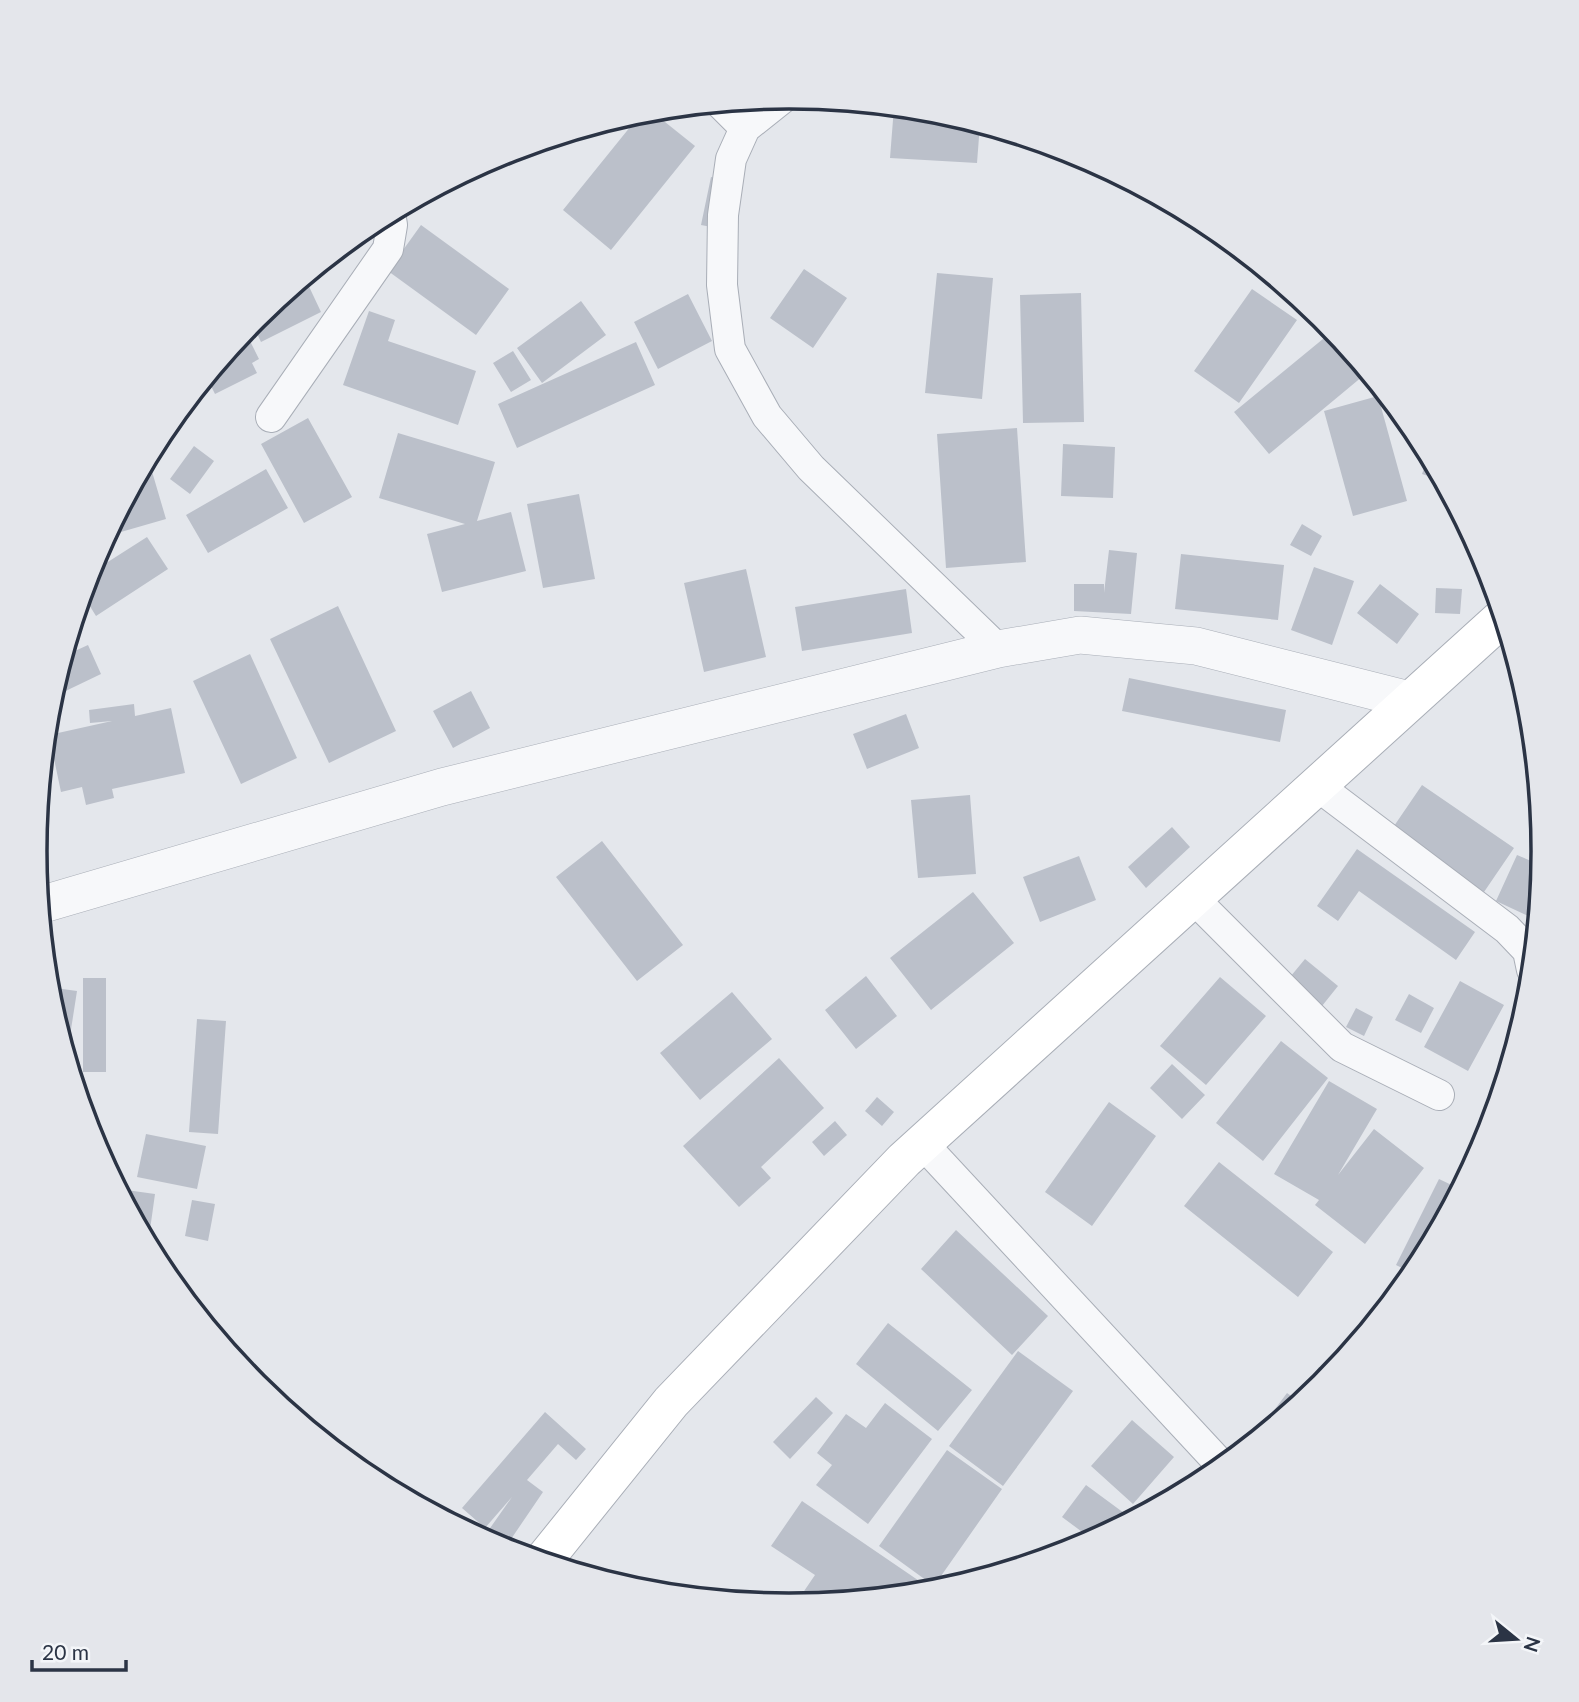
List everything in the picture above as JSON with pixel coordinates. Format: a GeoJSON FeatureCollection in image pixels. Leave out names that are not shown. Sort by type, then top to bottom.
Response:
{"type":"FeatureCollection","features":[{"type":"Feature","properties":{"kind":"main road"},"geometry":{"type":"LineString","coordinates":[[549,1553],[671,1402],[923,1144],[1409,699],[1497,629]]}},
{"type":"Feature","properties":{"kind":"street"},"geometry":{"type":"LineString","coordinates":[[768,109],[745,128],[731,159],[723,215],[722,285],[730,349],[767,416],[811,468],[998,649]]}},
{"type":"Feature","properties":{"kind":"street"},"geometry":{"type":"LineString","coordinates":[[728,111],[745,128]]}},
{"type":"Feature","properties":{"kind":"street"},"geometry":{"type":"LineString","coordinates":[[271,416],[388,249],[392,225]]}},
{"type":"Feature","properties":{"kind":"street"},"geometry":{"type":"LineString","coordinates":[[49,902],[442,788],[998,649],[1080,635],[1196,646],[1409,699]]}},
{"type":"Feature","properties":{"kind":"street"},"geometry":{"type":"LineString","coordinates":[[1315,785],[1507,929],[1525,948]]}},
{"type":"Feature","properties":{"kind":"street"},"geometry":{"type":"LineString","coordinates":[[1193,898],[1342,1046],[1439,1095]]}},
{"type":"Feature","properties":{"kind":"street"},"geometry":{"type":"LineString","coordinates":[[923,1144],[1215,1459]]}},
{"type":"Feature","properties":{"kind":"building"},"geometry":{"type":"Polygon","coordinates":[[[893,116],[979,133],[977,163],[890,158],[893,116]]]}},
{"type":"Feature","properties":{"kind":"building"},"geometry":{"type":"Polygon","coordinates":[[[663,120],[695,146],[611,250],[563,210],[631,126],[663,120]]]}},
{"type":"Feature","properties":{"kind":"building"},"geometry":{"type":"Polygon","coordinates":[[[711,177],[728,181],[717,228],[701,225],[711,177]]]}},
{"type":"Feature","properties":{"kind":"building"},"geometry":{"type":"Polygon","coordinates":[[[421,225],[509,289],[476,335],[388,271],[421,225]]]}},
{"type":"Feature","properties":{"kind":"building"},"geometry":{"type":"Polygon","coordinates":[[[804,269],[847,298],[813,348],[770,318],[804,269]]]}},
{"type":"Feature","properties":{"kind":"building"},"geometry":{"type":"Polygon","coordinates":[[[937,273],[993,278],[982,399],[925,393],[937,273]]]}},
{"type":"Feature","properties":{"kind":"building"},"geometry":{"type":"Polygon","coordinates":[[[309,286],[321,312],[261,342],[257,334],[309,286]]]}},
{"type":"Feature","properties":{"kind":"building"},"geometry":{"type":"Polygon","coordinates":[[[1252,289],[1297,320],[1239,403],[1194,371],[1252,289]]]}},
{"type":"Feature","properties":{"kind":"building"},"geometry":{"type":"Polygon","coordinates":[[[1081,293],[1084,422],[1023,423],[1020,295],[1081,293]]]}},
{"type":"Feature","properties":{"kind":"building"},"geometry":{"type":"Polygon","coordinates":[[[688,294],[712,341],[658,369],[634,322],[688,294]]]}},
{"type":"Feature","properties":{"kind":"building"},"geometry":{"type":"Polygon","coordinates":[[[581,301],[606,335],[542,383],[517,348],[581,301]]]}},
{"type":"Feature","properties":{"kind":"building"},"geometry":{"type":"Polygon","coordinates":[[[369,311],[395,320],[388,341],[476,371],[458,425],[343,385],[369,311]]]}},
{"type":"Feature","properties":{"kind":"building"},"geometry":{"type":"Polygon","coordinates":[[[1325,337],[1361,378],[1269,454],[1234,412],[1325,337]]]}},
{"type":"Feature","properties":{"kind":"building"},"geometry":{"type":"Polygon","coordinates":[[[250,342],[259,359],[252,363],[257,373],[215,394],[211,386],[250,342]]]}},
{"type":"Feature","properties":{"kind":"building"},"geometry":{"type":"Polygon","coordinates":[[[636,342],[655,385],[517,448],[498,404],[636,342]]]}},
{"type":"Feature","properties":{"kind":"building"},"geometry":{"type":"Polygon","coordinates":[[[513,351],[531,380],[511,392],[493,363],[513,351]]]}},
{"type":"Feature","properties":{"kind":"building"},"geometry":{"type":"Polygon","coordinates":[[[1376,397],[1407,501],[1353,516],[1324,411],[1376,397]]]}},
{"type":"Feature","properties":{"kind":"building"},"geometry":{"type":"Polygon","coordinates":[[[308,418],[352,497],[304,523],[261,444],[308,418]]]}},
{"type":"Feature","properties":{"kind":"building"},"geometry":{"type":"Polygon","coordinates":[[[1017,428],[1026,562],[946,568],[937,434],[1017,428]]]}},
{"type":"Feature","properties":{"kind":"building"},"geometry":{"type":"Polygon","coordinates":[[[398,433],[495,462],[477,521],[511,512],[526,571],[442,592],[427,534],[465,524],[379,498],[398,433]]]}},
{"type":"Feature","properties":{"kind":"building"},"geometry":{"type":"Polygon","coordinates":[[[1063,444],[1115,447],[1113,498],[1061,496],[1063,444]]]}},
{"type":"Feature","properties":{"kind":"building"},"geometry":{"type":"Polygon","coordinates":[[[194,446],[214,461],[190,494],[170,479],[194,446]]]}},
{"type":"Feature","properties":{"kind":"building"},"geometry":{"type":"Polygon","coordinates":[[[266,469],[288,508],[208,553],[186,515],[266,469]]]}},
{"type":"Feature","properties":{"kind":"building"},"geometry":{"type":"Polygon","coordinates":[[[152,472],[166,519],[120,532],[152,472]]]}},
{"type":"Feature","properties":{"kind":"building"},"geometry":{"type":"Polygon","coordinates":[[[579,494],[595,579],[543,588],[527,504],[579,494]]]}},
{"type":"Feature","properties":{"kind":"building"},"geometry":{"type":"Polygon","coordinates":[[[1302,524],[1322,536],[1311,556],[1290,545],[1302,524]]]}},
{"type":"Feature","properties":{"kind":"building"},"geometry":{"type":"Polygon","coordinates":[[[147,537],[168,569],[96,616],[89,605],[106,563],[147,537]]]}},
{"type":"Feature","properties":{"kind":"building"},"geometry":{"type":"Polygon","coordinates":[[[1109,550],[1137,553],[1131,614],[1074,611],[1074,584],[1104,584],[1104,593],[1109,550]]]}},
{"type":"Feature","properties":{"kind":"building"},"geometry":{"type":"Polygon","coordinates":[[[1181,554],[1284,565],[1278,620],[1175,609],[1181,554]]]}},
{"type":"Feature","properties":{"kind":"building"},"geometry":{"type":"Polygon","coordinates":[[[1314,567],[1354,581],[1332,645],[1291,630],[1314,567]]]}},
{"type":"Feature","properties":{"kind":"building"},"geometry":{"type":"Polygon","coordinates":[[[746,569],[766,657],[704,672],[684,583],[746,569]]]}},
{"type":"Feature","properties":{"kind":"building"},"geometry":{"type":"Polygon","coordinates":[[[1380,584],[1419,614],[1397,644],[1357,613],[1380,584]]]}},
{"type":"Feature","properties":{"kind":"building"},"geometry":{"type":"Polygon","coordinates":[[[1436,588],[1462,589],[1460,614],[1435,613],[1436,588]]]}},
{"type":"Feature","properties":{"kind":"building"},"geometry":{"type":"Polygon","coordinates":[[[906,589],[912,633],[802,651],[795,607],[906,589]]]}},
{"type":"Feature","properties":{"kind":"building"},"geometry":{"type":"Polygon","coordinates":[[[338,606],[396,731],[329,763],[270,639],[338,606]]]}},
{"type":"Feature","properties":{"kind":"building"},"geometry":{"type":"Polygon","coordinates":[[[88,645],[101,674],[66,691],[73,659],[75,651],[88,645]]]}},
{"type":"Feature","properties":{"kind":"building"},"geometry":{"type":"Polygon","coordinates":[[[250,654],[297,758],[241,784],[193,681],[250,654]]]}},
{"type":"Feature","properties":{"kind":"building"},"geometry":{"type":"Polygon","coordinates":[[[1129,678],[1286,710],[1280,742],[1122,711],[1129,678]]]}},
{"type":"Feature","properties":{"kind":"building"},"geometry":{"type":"Polygon","coordinates":[[[471,691],[490,728],[453,748],[433,711],[471,691]]]}},
{"type":"Feature","properties":{"kind":"building"},"geometry":{"type":"Polygon","coordinates":[[[134,704],[135,716],[171,708],[185,773],[112,789],[114,798],[86,805],[82,787],[61,792],[54,757],[57,733],[112,721],[90,723],[89,710],[134,704]]]}},
{"type":"Feature","properties":{"kind":"building"},"geometry":{"type":"Polygon","coordinates":[[[906,714],[919,748],[867,769],[853,734],[906,714]]]}},
{"type":"Feature","properties":{"kind":"building"},"geometry":{"type":"Polygon","coordinates":[[[1422,785],[1514,848],[1484,892],[1392,829],[1422,785]]]}},
{"type":"Feature","properties":{"kind":"building"},"geometry":{"type":"Polygon","coordinates":[[[970,795],[976,874],[918,878],[911,800],[970,795]]]}},
{"type":"Feature","properties":{"kind":"building"},"geometry":{"type":"Polygon","coordinates":[[[1172,827],[1190,847],[1146,888],[1128,867],[1172,827]]]}},
{"type":"Feature","properties":{"kind":"building"},"geometry":{"type":"Polygon","coordinates":[[[602,841],[683,945],[637,981],[556,877],[602,841]]]}},
{"type":"Feature","properties":{"kind":"building"},"geometry":{"type":"Polygon","coordinates":[[[1357,849],[1475,932],[1456,960],[1359,891],[1338,921],[1317,906],[1357,849]]]}},
{"type":"Feature","properties":{"kind":"building"},"geometry":{"type":"Polygon","coordinates":[[[1517,855],[1532,861],[1528,916],[1496,901],[1517,855]]]}},
{"type":"Feature","properties":{"kind":"building"},"geometry":{"type":"Polygon","coordinates":[[[1079,856],[1096,900],[1040,922],[1023,877],[1079,856]]]}},
{"type":"Feature","properties":{"kind":"building"},"geometry":{"type":"Polygon","coordinates":[[[973,892],[1014,943],[931,1010],[890,958],[973,892]]]}},
{"type":"Feature","properties":{"kind":"building"},"geometry":{"type":"Polygon","coordinates":[[[1305,959],[1338,986],[1314,1016],[1281,988],[1305,959]]]}},
{"type":"Feature","properties":{"kind":"building"},"geometry":{"type":"Polygon","coordinates":[[[866,976],[897,1016],[856,1049],[825,1010],[866,976]]]}},
{"type":"Feature","properties":{"kind":"building"},"geometry":{"type":"Polygon","coordinates":[[[1220,977],[1266,1016],[1206,1085],[1160,1046],[1220,977]]]}},
{"type":"Feature","properties":{"kind":"building"},"geometry":{"type":"Polygon","coordinates":[[[83,978],[106,978],[106,1072],[83,1072],[83,978]]]}},
{"type":"Feature","properties":{"kind":"building"},"geometry":{"type":"Polygon","coordinates":[[[1460,981],[1504,1005],[1468,1071],[1424,1047],[1460,981]]]}},
{"type":"Feature","properties":{"kind":"building"},"geometry":{"type":"Polygon","coordinates":[[[61,989],[77,991],[71,1032],[61,989]]]}},
{"type":"Feature","properties":{"kind":"building"},"geometry":{"type":"Polygon","coordinates":[[[732,992],[772,1039],[700,1100],[660,1053],[732,992]]]}},
{"type":"Feature","properties":{"kind":"building"},"geometry":{"type":"Polygon","coordinates":[[[1409,994],[1434,1008],[1421,1033],[1395,1020],[1409,994]]]}},
{"type":"Feature","properties":{"kind":"building"},"geometry":{"type":"Polygon","coordinates":[[[1356,1008],[1373,1017],[1364,1036],[1346,1027],[1356,1008]]]}},
{"type":"Feature","properties":{"kind":"building"},"geometry":{"type":"Polygon","coordinates":[[[197,1019],[226,1021],[218,1134],[189,1132],[197,1019]]]}},
{"type":"Feature","properties":{"kind":"building"},"geometry":{"type":"Polygon","coordinates":[[[1281,1041],[1328,1078],[1263,1161],[1216,1123],[1281,1041]]]}},
{"type":"Feature","properties":{"kind":"building"},"geometry":{"type":"Polygon","coordinates":[[[779,1058],[824,1108],[761,1167],[771,1178],[739,1207],[683,1146],[779,1058]]]}},
{"type":"Feature","properties":{"kind":"building"},"geometry":{"type":"Polygon","coordinates":[[[1172,1064],[1205,1095],[1182,1119],[1150,1088],[1172,1064]]]}},
{"type":"Feature","properties":{"kind":"building"},"geometry":{"type":"Polygon","coordinates":[[[1329,1081],[1377,1109],[1338,1175],[1374,1129],[1424,1168],[1365,1244],[1315,1205],[1319,1200],[1274,1174],[1329,1081]]]}},
{"type":"Feature","properties":{"kind":"building"},"geometry":{"type":"Polygon","coordinates":[[[877,1097],[894,1112],[882,1126],[865,1111],[877,1097]]]}},
{"type":"Feature","properties":{"kind":"building"},"geometry":{"type":"Polygon","coordinates":[[[1109,1102],[1156,1136],[1092,1226],[1045,1192],[1109,1102]]]}},
{"type":"Feature","properties":{"kind":"building"},"geometry":{"type":"Polygon","coordinates":[[[835,1121],[847,1135],[824,1156],[812,1142],[835,1121]]]}},
{"type":"Feature","properties":{"kind":"building"},"geometry":{"type":"Polygon","coordinates":[[[146,1134],[206,1146],[197,1189],[137,1177],[146,1134]]]}},
{"type":"Feature","properties":{"kind":"building"},"geometry":{"type":"Polygon","coordinates":[[[1219,1162],[1333,1252],[1298,1297],[1184,1206],[1219,1162]]]}},
{"type":"Feature","properties":{"kind":"building"},"geometry":{"type":"Polygon","coordinates":[[[1439,1179],[1452,1185],[1407,1263],[1403,1269],[1396,1265],[1439,1179]]]}},
{"type":"Feature","properties":{"kind":"building"},"geometry":{"type":"Polygon","coordinates":[[[130,1191],[155,1194],[150,1227],[130,1191]]]}},
{"type":"Feature","properties":{"kind":"building"},"geometry":{"type":"Polygon","coordinates":[[[192,1200],[215,1204],[208,1241],[185,1236],[192,1200]]]}},
{"type":"Feature","properties":{"kind":"building"},"geometry":{"type":"Polygon","coordinates":[[[956,1230],[1048,1316],[1012,1355],[921,1269],[956,1230]]]}},
{"type":"Feature","properties":{"kind":"building"},"geometry":{"type":"Polygon","coordinates":[[[888,1323],[972,1390],[938,1431],[856,1364],[888,1323]]]}},
{"type":"Feature","properties":{"kind":"building"},"geometry":{"type":"Polygon","coordinates":[[[1018,1351],[1073,1391],[1003,1486],[949,1446],[1018,1351]]]}},
{"type":"Feature","properties":{"kind":"building"},"geometry":{"type":"Polygon","coordinates":[[[1287,1393],[1292,1397],[1279,1409],[1269,1417],[1287,1393]]]}},
{"type":"Feature","properties":{"kind":"building"},"geometry":{"type":"Polygon","coordinates":[[[816,1397],[833,1413],[790,1459],[773,1442],[816,1397]]]}},
{"type":"Feature","properties":{"kind":"building"},"geometry":{"type":"Polygon","coordinates":[[[885,1403],[932,1439],[868,1524],[816,1485],[832,1465],[817,1453],[846,1414],[866,1428],[885,1403]]]}},
{"type":"Feature","properties":{"kind":"building"},"geometry":{"type":"Polygon","coordinates":[[[545,1412],[586,1449],[576,1460],[558,1444],[527,1480],[543,1492],[511,1539],[489,1530],[512,1497],[485,1528],[462,1508],[545,1412]]]}},
{"type":"Feature","properties":{"kind":"building"},"geometry":{"type":"Polygon","coordinates":[[[1132,1420],[1174,1457],[1133,1504],[1091,1466],[1132,1420]]]}},
{"type":"Feature","properties":{"kind":"building"},"geometry":{"type":"Polygon","coordinates":[[[947,1450],[1002,1489],[940,1578],[926,1580],[879,1546],[947,1450]]]}},
{"type":"Feature","properties":{"kind":"building"},"geometry":{"type":"Polygon","coordinates":[[[1086,1485],[1124,1513],[1083,1533],[1062,1517],[1086,1485]]]}},
{"type":"Feature","properties":{"kind":"building"},"geometry":{"type":"Polygon","coordinates":[[[802,1501],[920,1581],[838,1592],[803,1593],[815,1575],[771,1546],[802,1501]]]}}]}
